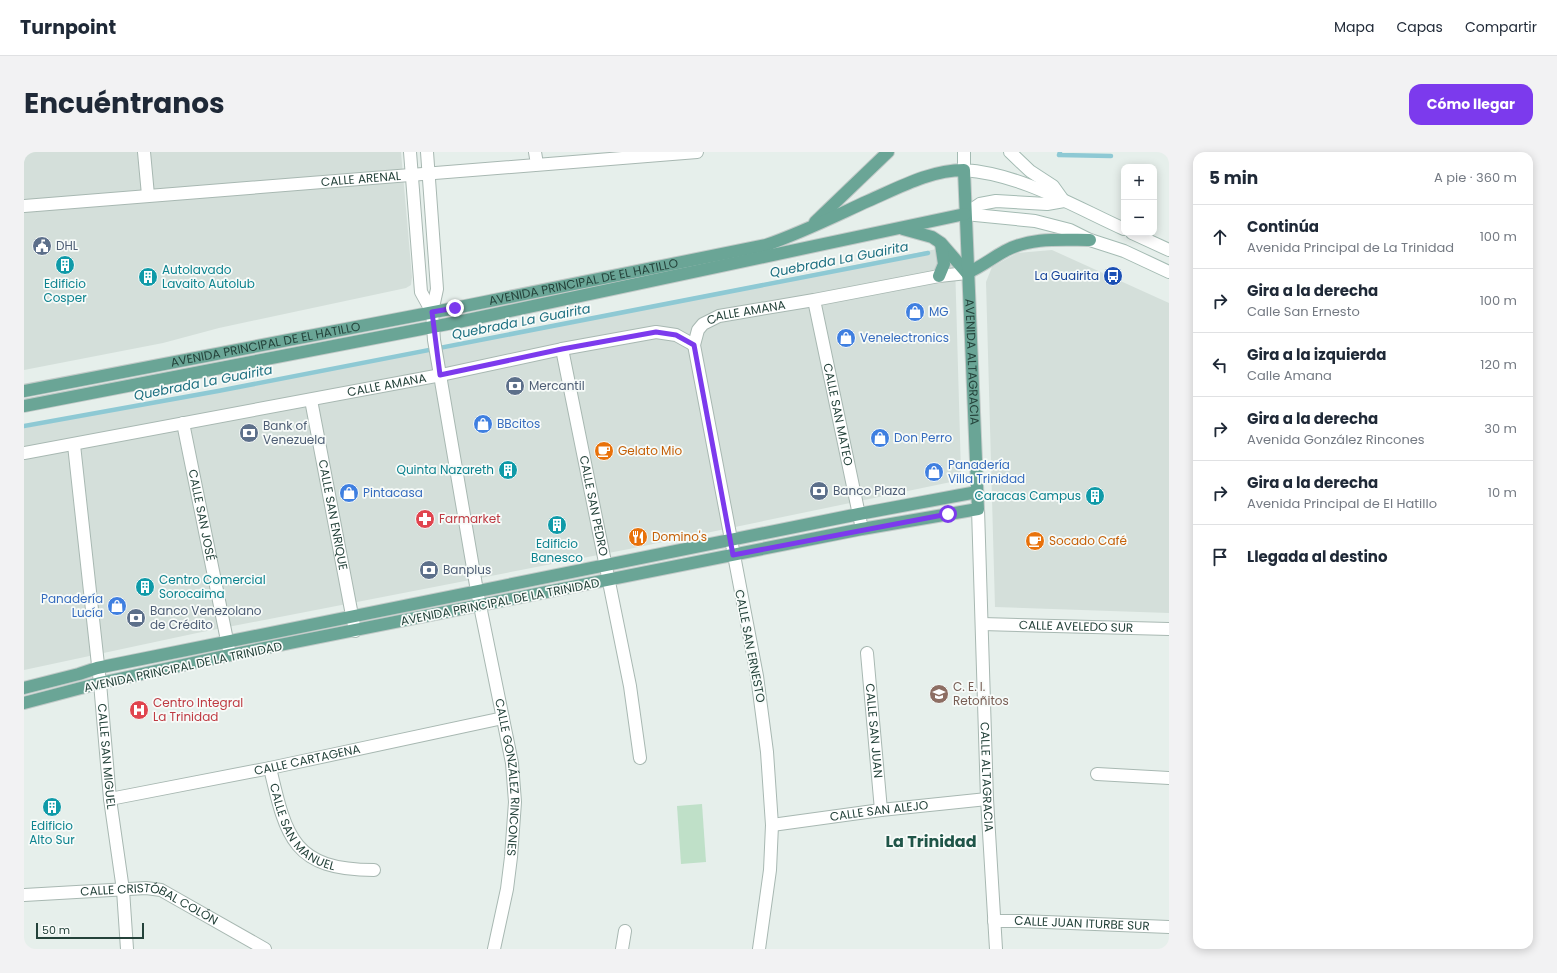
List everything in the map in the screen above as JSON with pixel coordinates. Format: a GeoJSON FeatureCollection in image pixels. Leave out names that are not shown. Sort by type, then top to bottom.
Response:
{"type":"FeatureCollection","features":[{"type":"Feature","properties":{"kind":"main road"},"geometry":{"type":"LineString","coordinates":[[811,226],[888,152]]}},
{"type":"Feature","properties":{"kind":"main road","name":"AVENIDA PRINCIPAL DE EL HATILLO"},"geometry":{"type":"LineString","coordinates":[[24,391],[432,312],[766,245],[911,183],[939,173],[964,170]]}},
{"type":"Feature","properties":{"kind":"main road","name":"AVENIDA ALTAGRACIA"},"geometry":{"type":"LineString","coordinates":[[964,170],[967,273],[978,509]]}},
{"type":"Feature","properties":{"kind":"main road","name":"AVENIDA PRINCIPAL DE EL HATILLO"},"geometry":{"type":"LineString","coordinates":[[24,406],[433,327],[965,214]]}},
{"type":"Feature","properties":{"kind":"main road"},"geometry":{"type":"LineString","coordinates":[[901,228],[932,237],[941,243],[967,273],[982,266],[1005,251],[1021,244],[1045,240],[1090,240]]}},
{"type":"Feature","properties":{"kind":"main road"},"geometry":{"type":"LineString","coordinates":[[939,276],[944,264],[941,243]]}},
{"type":"Feature","properties":{"kind":"main road","name":"AVENIDA PRINCIPAL DE LA TRINIDAD"},"geometry":{"type":"LineString","coordinates":[[24,688],[97,668],[227,640],[859,514],[977,492]]}},
{"type":"Feature","properties":{"kind":"main road","name":"AVENIDA PRINCIPAL DE LA TRINIDAD"},"geometry":{"type":"LineString","coordinates":[[24,703],[100,682],[230,655],[733,555],[978,509]]}},
{"type":"Feature","properties":{"kind":"street"},"geometry":{"type":"LineString","coordinates":[[144,152],[148,196]]}},
{"type":"Feature","properties":{"kind":"street"},"geometry":{"type":"LineString","coordinates":[[410,152],[421,292],[432,312]]}},
{"type":"Feature","properties":{"kind":"street"},"geometry":{"type":"LineString","coordinates":[[427,152],[437,289],[432,312]]}},
{"type":"Feature","properties":{"kind":"street"},"geometry":{"type":"LineString","coordinates":[[535,152],[537,164]]}},
{"type":"Feature","properties":{"kind":"street","name":"CALLE ARENAL"},"geometry":{"type":"LineString","coordinates":[[24,206],[697,152]]}},
{"type":"Feature","properties":{"kind":"street"},"geometry":{"type":"LineString","coordinates":[[964,152],[964,170]]}},
{"type":"Feature","properties":{"kind":"street"},"geometry":{"type":"LineString","coordinates":[[965,214],[980,204],[996,201],[1047,204],[1064,201],[1053,186],[1030,171],[1010,152]]}},
{"type":"Feature","properties":{"kind":"street","name":"AVENIDA PRINCIPAL DE EL HATILLO"},"geometry":{"type":"LineString","coordinates":[[964,170],[1002,176],[1064,201],[1121,228]]}},
{"type":"Feature","properties":{"kind":"street","name":"AVENIDA PRINCIPAL DE EL HATILLO"},"geometry":{"type":"LineString","coordinates":[[965,214],[1036,220],[1070,230],[1090,240],[1124,251],[1169,272]]}},
{"type":"Feature","properties":{"kind":"street"},"geometry":{"type":"LineString","coordinates":[[1139,236],[1169,250]]}},
{"type":"Feature","properties":{"kind":"street","name":"CALLE AMANA"},"geometry":{"type":"LineString","coordinates":[[24,453],[74,445],[183,423],[311,400],[562,349],[656,332],[676,335],[694,345],[698,330],[703,324],[718,316],[814,300],[939,276],[967,273]]}},
{"type":"Feature","properties":{"kind":"street","name":"CALLE SAN MATEO"},"geometry":{"type":"LineString","coordinates":[[814,300],[862,530]]}},
{"type":"Feature","properties":{"kind":"street","name":"CALLE GONZÁLEZ RINCONES"},"geometry":{"type":"LineString","coordinates":[[432,312],[434,340],[477,590],[512,763],[515,802],[508,882],[494,949]]}},
{"type":"Feature","properties":{"kind":"street","name":"CALLE SAN ERNESTO"},"geometry":{"type":"LineString","coordinates":[[694,345],[763,716],[772,825],[770,870],[760,949]]}},
{"type":"Feature","properties":{"kind":"street","name":"CALLE SAN PEDRO"},"geometry":{"type":"LineString","coordinates":[[562,349],[604,566],[630,686],[640,758]]}},
{"type":"Feature","properties":{"kind":"street","name":"CALLE SAN ENRIQUE"},"geometry":{"type":"LineString","coordinates":[[311,400],[355,631]]}},
{"type":"Feature","properties":{"kind":"street","name":"CALLE SAN JOSÉ"},"geometry":{"type":"LineString","coordinates":[[183,423],[230,655]]}},
{"type":"Feature","properties":{"kind":"street","name":"CALLE SAN MIGUEL"},"geometry":{"type":"LineString","coordinates":[[74,445],[97,668],[100,682],[110,799],[123,890],[127,949]]}},
{"type":"Feature","properties":{"kind":"street","name":"CALLE ALTAGRACIA"},"geometry":{"type":"LineString","coordinates":[[978,509],[987,799],[996,949]]}},
{"type":"Feature","properties":{"kind":"street","name":"CALLE AVELEDO SUR"},"geometry":{"type":"LineString","coordinates":[[982,624],[1169,629]]}},
{"type":"Feature","properties":{"kind":"street","name":"CALLE SAN JUAN"},"geometry":{"type":"LineString","coordinates":[[867,652],[881,810]]}},
{"type":"Feature","properties":{"kind":"street","name":"CALLE CARTAGENA"},"geometry":{"type":"LineString","coordinates":[[110,799],[270,768],[503,718]]}},
{"type":"Feature","properties":{"kind":"street","name":"CALLE SAN MANUEL"},"geometry":{"type":"LineString","coordinates":[[270,768],[285,825],[292,840],[303,852],[321,864],[332,867],[349,870],[374,870]]}},
{"type":"Feature","properties":{"kind":"street"},"geometry":{"type":"LineString","coordinates":[[1097,774],[1169,778]]}},
{"type":"Feature","properties":{"kind":"street","name":"CALLE SAN ALEJO"},"geometry":{"type":"LineString","coordinates":[[772,825],[881,810],[987,799]]}},
{"type":"Feature","properties":{"kind":"street","name":"CALLE CRISTÓBAL COLÓN"},"geometry":{"type":"LineString","coordinates":[[24,896],[146,888],[161,890],[265,949]]}},
{"type":"Feature","properties":{"kind":"street","name":"CALLE JUAN ITURBE SUR"},"geometry":{"type":"LineString","coordinates":[[994,921],[1169,927]]}},
{"type":"Feature","properties":{"kind":"street"},"geometry":{"type":"LineString","coordinates":[[622,949],[625,931]]}},
{"type":"Feature","properties":{"kind":"shaded area"},"geometry":{"type":"Polygon","coordinates":[[[24,152],[401,152],[412,277],[411,285],[406,288],[219,328],[163,343],[24,370],[24,152]]]}},
{"type":"Feature","properties":{"kind":"shaded area"},"geometry":{"type":"Polygon","coordinates":[[[942,248],[955,263],[961,473],[958,479],[951,482],[629,549],[197,633],[24,670],[24,428],[942,248]]]}},
{"type":"Feature","properties":{"kind":"shaded area"},"geometry":{"type":"Polygon","coordinates":[[[1052,250],[1169,303],[1169,613],[995,607],[986,282],[992,267],[1017,253],[1052,250]]]}},
{"type":"Feature","properties":{"kind":"green space"},"geometry":{"type":"Polygon","coordinates":[[[702,804],[706,862],[681,864],[677,806],[702,804]]]}},
{"type":"Feature","properties":{"kind":"waterway"},"geometry":{"type":"LineString","coordinates":[[1060,152],[1059,155],[1111,156]]}},
{"type":"Feature","properties":{"kind":"waterway","name":"Quebrada La Guairita"},"geometry":{"type":"LineString","coordinates":[[24,426],[218,391],[928,253]]}},
{"type":"Feature","properties":{"kind":"place","name":"DHL"},"geometry":{"type":"Point","coordinates":[42,246]}},
{"type":"Feature","properties":{"kind":"place","name":"Edificio Cosper"},"geometry":{"type":"Point","coordinates":[65,265]}},
{"type":"Feature","properties":{"kind":"place","name":"La Guairita"},"geometry":{"type":"Point","coordinates":[1113,276]}},
{"type":"Feature","properties":{"kind":"place","name":"Autolavado Lavaito Autolub"},"geometry":{"type":"Point","coordinates":[148,277]}},
{"type":"Feature","properties":{"kind":"place","name":"MG"},"geometry":{"type":"Point","coordinates":[915,312]}},
{"type":"Feature","properties":{"kind":"place","name":"Venelectronics"},"geometry":{"type":"Point","coordinates":[846,338]}},
{"type":"Feature","properties":{"kind":"place","name":"Mercantil"},"geometry":{"type":"Point","coordinates":[515,386]}},
{"type":"Feature","properties":{"kind":"place","name":"BBcitos"},"geometry":{"type":"Point","coordinates":[483,424]}},
{"type":"Feature","properties":{"kind":"place","name":"Bank of Venezuela"},"geometry":{"type":"Point","coordinates":[249,433]}},
{"type":"Feature","properties":{"kind":"place","name":"Don Perro"},"geometry":{"type":"Point","coordinates":[880,438]}},
{"type":"Feature","properties":{"kind":"place","name":"Gelato Mio"},"geometry":{"type":"Point","coordinates":[604,451]}},
{"type":"Feature","properties":{"kind":"place","name":"Quinta Nazareth"},"geometry":{"type":"Point","coordinates":[508,470]}},
{"type":"Feature","properties":{"kind":"place","name":"Panadería Villa Trinidad"},"geometry":{"type":"Point","coordinates":[934,472]}},
{"type":"Feature","properties":{"kind":"place","name":"Banco Plaza"},"geometry":{"type":"Point","coordinates":[819,491]}},
{"type":"Feature","properties":{"kind":"place","name":"Pintacasa"},"geometry":{"type":"Point","coordinates":[349,493]}},
{"type":"Feature","properties":{"kind":"place","name":"Caracas Campus"},"geometry":{"type":"Point","coordinates":[1095,496]}},
{"type":"Feature","properties":{"kind":"place","name":"Farmarket"},"geometry":{"type":"Point","coordinates":[425,519]}},
{"type":"Feature","properties":{"kind":"place","name":"Edificio Banesco"},"geometry":{"type":"Point","coordinates":[557,525]}},
{"type":"Feature","properties":{"kind":"place","name":"Domino's"},"geometry":{"type":"Point","coordinates":[638,537]}},
{"type":"Feature","properties":{"kind":"place","name":"Socado Café"},"geometry":{"type":"Point","coordinates":[1035,541]}},
{"type":"Feature","properties":{"kind":"place","name":"Banplus"},"geometry":{"type":"Point","coordinates":[429,570]}},
{"type":"Feature","properties":{"kind":"place","name":"Centro Comercial Sorocaima"},"geometry":{"type":"Point","coordinates":[145,587]}},
{"type":"Feature","properties":{"kind":"place","name":"Panadería Lucía"},"geometry":{"type":"Point","coordinates":[117,606]}},
{"type":"Feature","properties":{"kind":"place","name":"Banco Venezolano de Crédito"},"geometry":{"type":"Point","coordinates":[136,618]}},
{"type":"Feature","properties":{"kind":"place","name":"C. E. I. Retoñitos"},"geometry":{"type":"Point","coordinates":[939,694]}},
{"type":"Feature","properties":{"kind":"place","name":"Centro Integral La Trinidad"},"geometry":{"type":"Point","coordinates":[139,710]}},
{"type":"Feature","properties":{"kind":"place","name":"Edificio Alto Sur"},"geometry":{"type":"Point","coordinates":[52,807]}},
{"type":"Feature","properties":{"kind":"district","name":"La Trinidad"},"geometry":{"type":"Point","coordinates":[931,841]}},
{"type":"Feature","properties":{"kind":"route"},"geometry":{"type":"LineString","coordinates":[[455,308],[432,312],[434,340],[440,375],[562,349],[656,332],[676,335],[694,345],[733,555],[948,514]]}}]}
